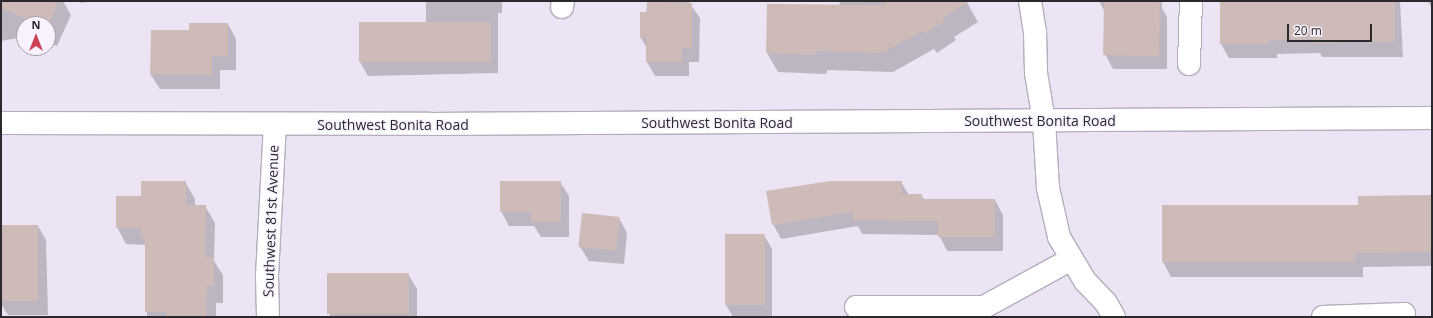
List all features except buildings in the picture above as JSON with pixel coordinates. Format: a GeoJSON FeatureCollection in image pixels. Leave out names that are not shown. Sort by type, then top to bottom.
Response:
{"type":"FeatureCollection","features":[{"type":"Feature","properties":{"kind":"main road"},"geometry":{"type":"LineString","coordinates":[[1030,1],[1044,121],[1048,188],[1059,237],[1070,260],[1114,317]]}},
{"type":"Feature","properties":{"kind":"main road"},"geometry":{"type":"LineString","coordinates":[[1189,64],[1190,1]]}},
{"type":"Feature","properties":{"kind":"main road","name":"Southwest Bonita Road"},"geometry":{"type":"LineString","coordinates":[[1,123],[275,125],[1432,118]]}},
{"type":"Feature","properties":{"kind":"main road","name":"Southwest 81st Avenue"},"geometry":{"type":"LineString","coordinates":[[268,317],[267,276],[275,125]]}},
{"type":"Feature","properties":{"kind":"main road"},"geometry":{"type":"LineString","coordinates":[[856,307],[984,307],[1070,260]]}},
{"type":"Feature","properties":{"kind":"main road"},"geometry":{"type":"LineString","coordinates":[[1323,317],[1404,316]]}}]}
